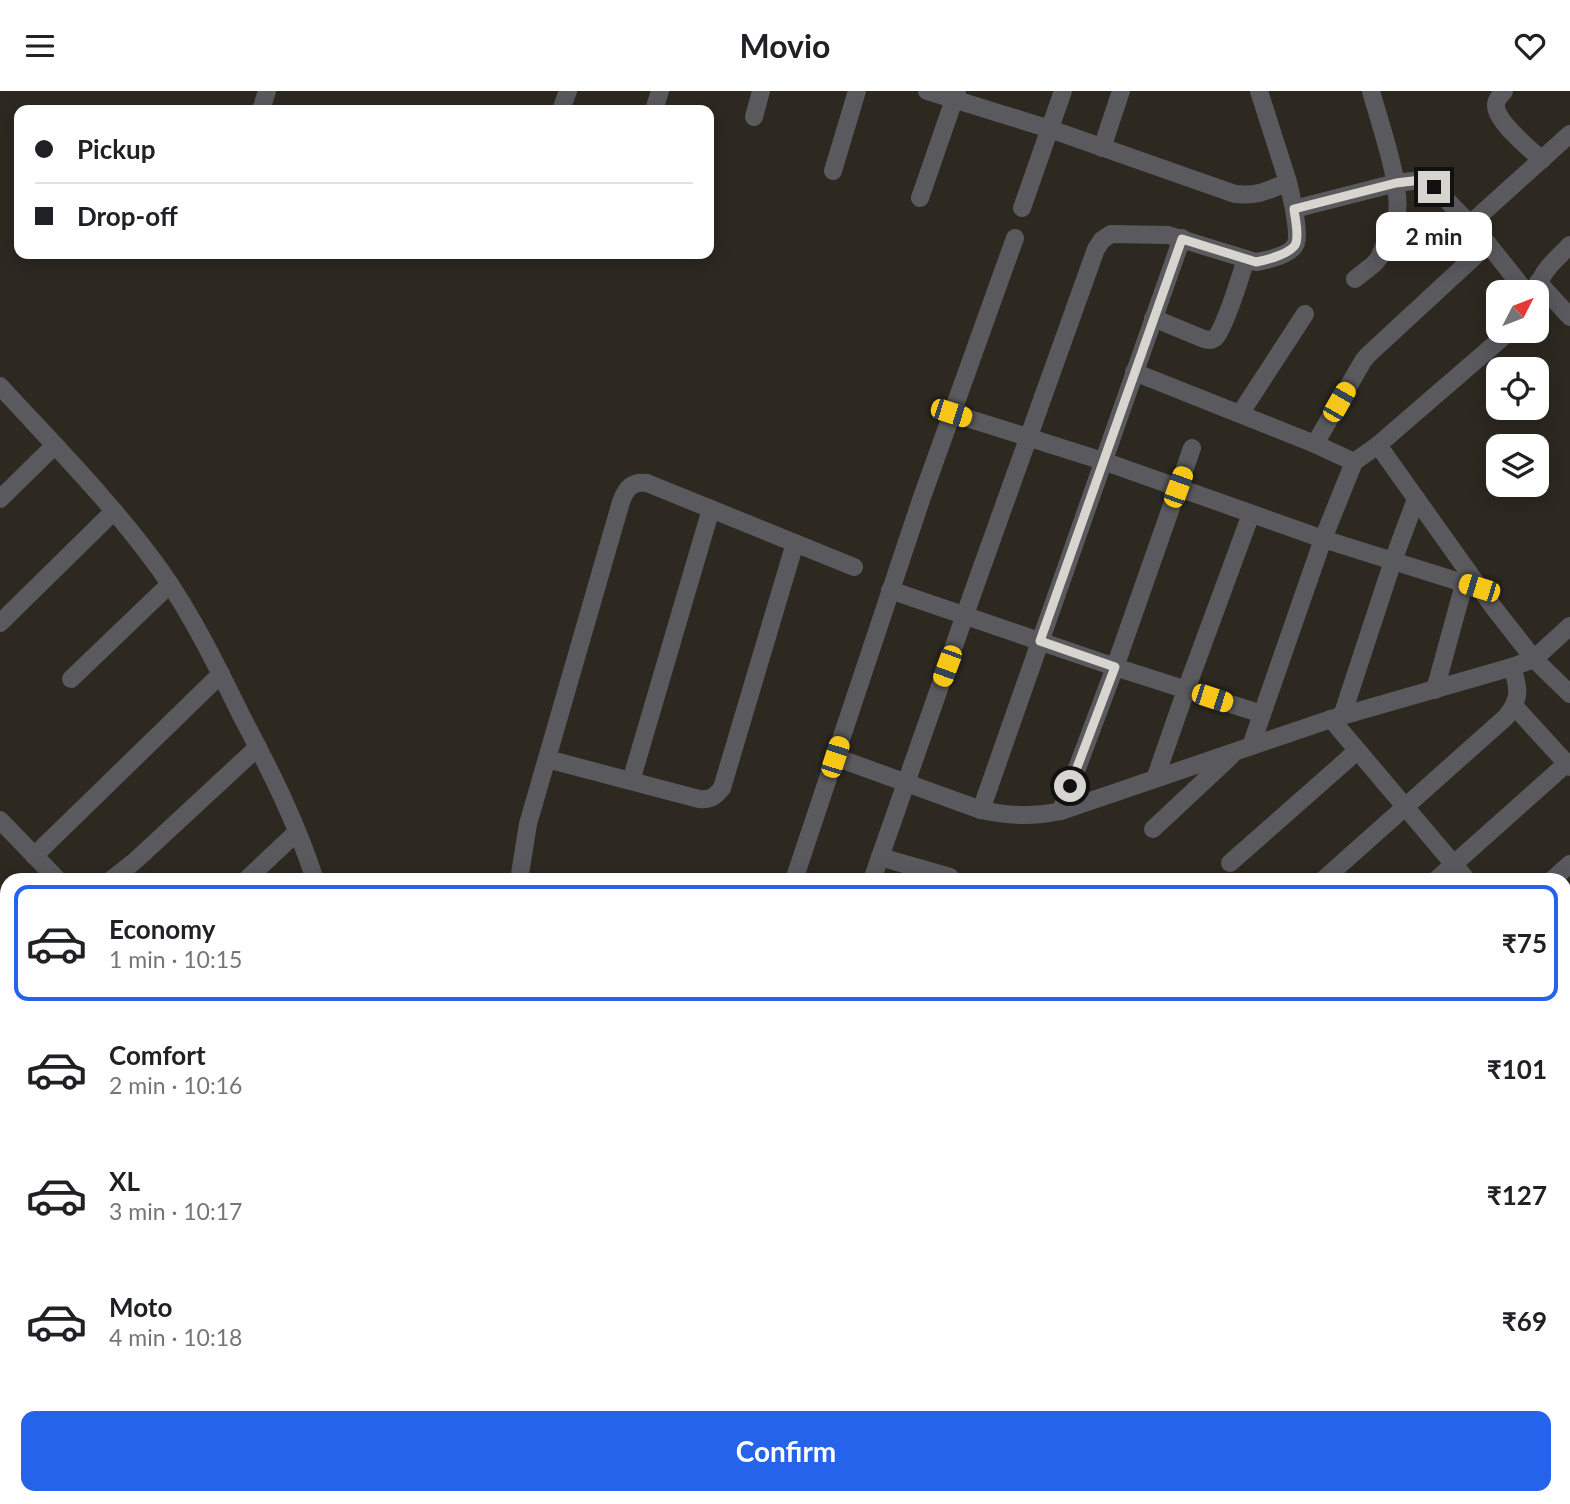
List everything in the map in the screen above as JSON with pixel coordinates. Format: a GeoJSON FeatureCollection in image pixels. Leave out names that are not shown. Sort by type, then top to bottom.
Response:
{"type":"FeatureCollection","features":[{"type":"Feature","properties":{"kind":"street"},"geometry":{"type":"LineString","coordinates":[[754,117],[761,91]]}},
{"type":"Feature","properties":{"kind":"street"},"geometry":{"type":"LineString","coordinates":[[833,171],[857,91]]}},
{"type":"Feature","properties":{"kind":"street"},"geometry":{"type":"LineString","coordinates":[[927,91],[955,95],[1235,194],[1251,196],[1288,182]]}},
{"type":"Feature","properties":{"kind":"street"},"geometry":{"type":"LineString","coordinates":[[1022,208],[1063,91]]}},
{"type":"Feature","properties":{"kind":"street"},"geometry":{"type":"LineString","coordinates":[[1102,148],[1121,91]]}},
{"type":"Feature","properties":{"kind":"street"},"geometry":{"type":"LineString","coordinates":[[874,873],[1028,437],[1096,249],[1102,240],[1111,233],[1168,235],[1256,262],[1286,252],[1295,246],[1297,240],[1294,209],[1288,182],[1259,91]]}},
{"type":"Feature","properties":{"kind":"street"},"geometry":{"type":"LineString","coordinates":[[1355,279],[1379,258],[1396,218],[1396,183],[1371,91]]}},
{"type":"Feature","properties":{"kind":"street"},"geometry":{"type":"LineString","coordinates":[[1504,91],[1495,107],[1498,115],[1542,160]]}},
{"type":"Feature","properties":{"kind":"street"},"geometry":{"type":"LineString","coordinates":[[920,198],[955,95]]}},
{"type":"Feature","properties":{"kind":"street"},"geometry":{"type":"LineString","coordinates":[[1470,224],[1570,134]]}},
{"type":"Feature","properties":{"kind":"street"},"geometry":{"type":"LineString","coordinates":[[1294,209],[1396,183],[1421,180],[1428,182],[1524,280]]}},
{"type":"Feature","properties":{"kind":"street"},"geometry":{"type":"LineString","coordinates":[[796,873],[890,590],[1015,238]]}},
{"type":"Feature","properties":{"kind":"street"},"geometry":{"type":"LineString","coordinates":[[981,810],[1182,239]]}},
{"type":"Feature","properties":{"kind":"street"},"geometry":{"type":"LineString","coordinates":[[1315,444],[1363,361],[1488,244]]}},
{"type":"Feature","properties":{"kind":"street"},"geometry":{"type":"LineString","coordinates":[[1539,280],[1570,245]]}},
{"type":"Feature","properties":{"kind":"street"},"geometry":{"type":"LineString","coordinates":[[1153,318],[1204,339],[1215,338],[1222,328],[1246,259]]}},
{"type":"Feature","properties":{"kind":"street"},"geometry":{"type":"LineString","coordinates":[[1549,301],[1570,317]]}},
{"type":"Feature","properties":{"kind":"street"},"geometry":{"type":"LineString","coordinates":[[1240,414],[1305,314]]}},
{"type":"Feature","properties":{"kind":"street"},"geometry":{"type":"LineString","coordinates":[[1153,829],[1244,749],[1262,714],[1323,538],[1354,462],[1378,445],[1496,343]]}},
{"type":"Feature","properties":{"kind":"street"},"geometry":{"type":"LineString","coordinates":[[1134,372],[1354,462]]}},
{"type":"Feature","properties":{"kind":"street"},"geometry":{"type":"LineString","coordinates":[[0,386],[114,511],[170,584],[221,674],[258,747],[297,832],[312,873]]}},
{"type":"Feature","properties":{"kind":"street"},"geometry":{"type":"LineString","coordinates":[[951,413],[1103,461],[1251,514],[1472,586]]}},
{"type":"Feature","properties":{"kind":"street"},"geometry":{"type":"LineString","coordinates":[[0,499],[55,445]]}},
{"type":"Feature","properties":{"kind":"street"},"geometry":{"type":"LineString","coordinates":[[1378,445],[1472,586],[1534,659],[1570,694]]}},
{"type":"Feature","properties":{"kind":"street"},"geometry":{"type":"LineString","coordinates":[[1061,811],[1192,448]]}},
{"type":"Feature","properties":{"kind":"street"},"geometry":{"type":"LineString","coordinates":[[520,873],[528,824],[625,492],[631,485],[648,483],[854,567]]}},
{"type":"Feature","properties":{"kind":"street"},"geometry":{"type":"LineString","coordinates":[[1337,718],[1416,499]]}},
{"type":"Feature","properties":{"kind":"street"},"geometry":{"type":"LineString","coordinates":[[631,782],[711,509]]}},
{"type":"Feature","properties":{"kind":"street"},"geometry":{"type":"LineString","coordinates":[[0,623],[114,511]]}},
{"type":"Feature","properties":{"kind":"street"},"geometry":{"type":"LineString","coordinates":[[1156,779],[1251,514]]}},
{"type":"Feature","properties":{"kind":"street"},"geometry":{"type":"LineString","coordinates":[[547,759],[699,799],[708,800],[716,796],[722,788],[795,543]]}},
{"type":"Feature","properties":{"kind":"street"},"geometry":{"type":"LineString","coordinates":[[71,679],[170,584]]}},
{"type":"Feature","properties":{"kind":"street"},"geometry":{"type":"LineString","coordinates":[[1435,690],[1472,586]]}},
{"type":"Feature","properties":{"kind":"street"},"geometry":{"type":"LineString","coordinates":[[890,590],[1262,714]]}},
{"type":"Feature","properties":{"kind":"street"},"geometry":{"type":"LineString","coordinates":[[835,757],[981,810],[1003,815],[1043,815],[1337,718],[1512,667],[1534,659],[1570,626]]}},
{"type":"Feature","properties":{"kind":"street"},"geometry":{"type":"LineString","coordinates":[[1331,873],[1515,707],[1518,696],[1517,682],[1512,667]]}},
{"type":"Feature","properties":{"kind":"street"},"geometry":{"type":"LineString","coordinates":[[34,856],[221,674]]}},
{"type":"Feature","properties":{"kind":"street"},"geometry":{"type":"LineString","coordinates":[[1444,873],[1568,766],[1515,707]]}},
{"type":"Feature","properties":{"kind":"street"},"geometry":{"type":"LineString","coordinates":[[1337,718],[1357,751],[1461,873]]}},
{"type":"Feature","properties":{"kind":"street"},"geometry":{"type":"LineString","coordinates":[[120,873],[258,747]]}},
{"type":"Feature","properties":{"kind":"street"},"geometry":{"type":"LineString","coordinates":[[1230,863],[1357,751]]}},
{"type":"Feature","properties":{"kind":"street"},"geometry":{"type":"LineString","coordinates":[[0,820],[51,873]]}},
{"type":"Feature","properties":{"kind":"street"},"geometry":{"type":"LineString","coordinates":[[253,873],[297,832]]}},
{"type":"Feature","properties":{"kind":"street"},"geometry":{"type":"LineString","coordinates":[[880,857],[936,873]]}},
{"type":"Feature","properties":{"kind":"route"},"geometry":{"type":"LineString","coordinates":[[1070,786],[1115,667],[1040,641],[1182,239],[1256,262],[1264,261],[1295,246],[1297,240],[1294,209],[1396,183],[1421,180],[1434,187]]}}]}
